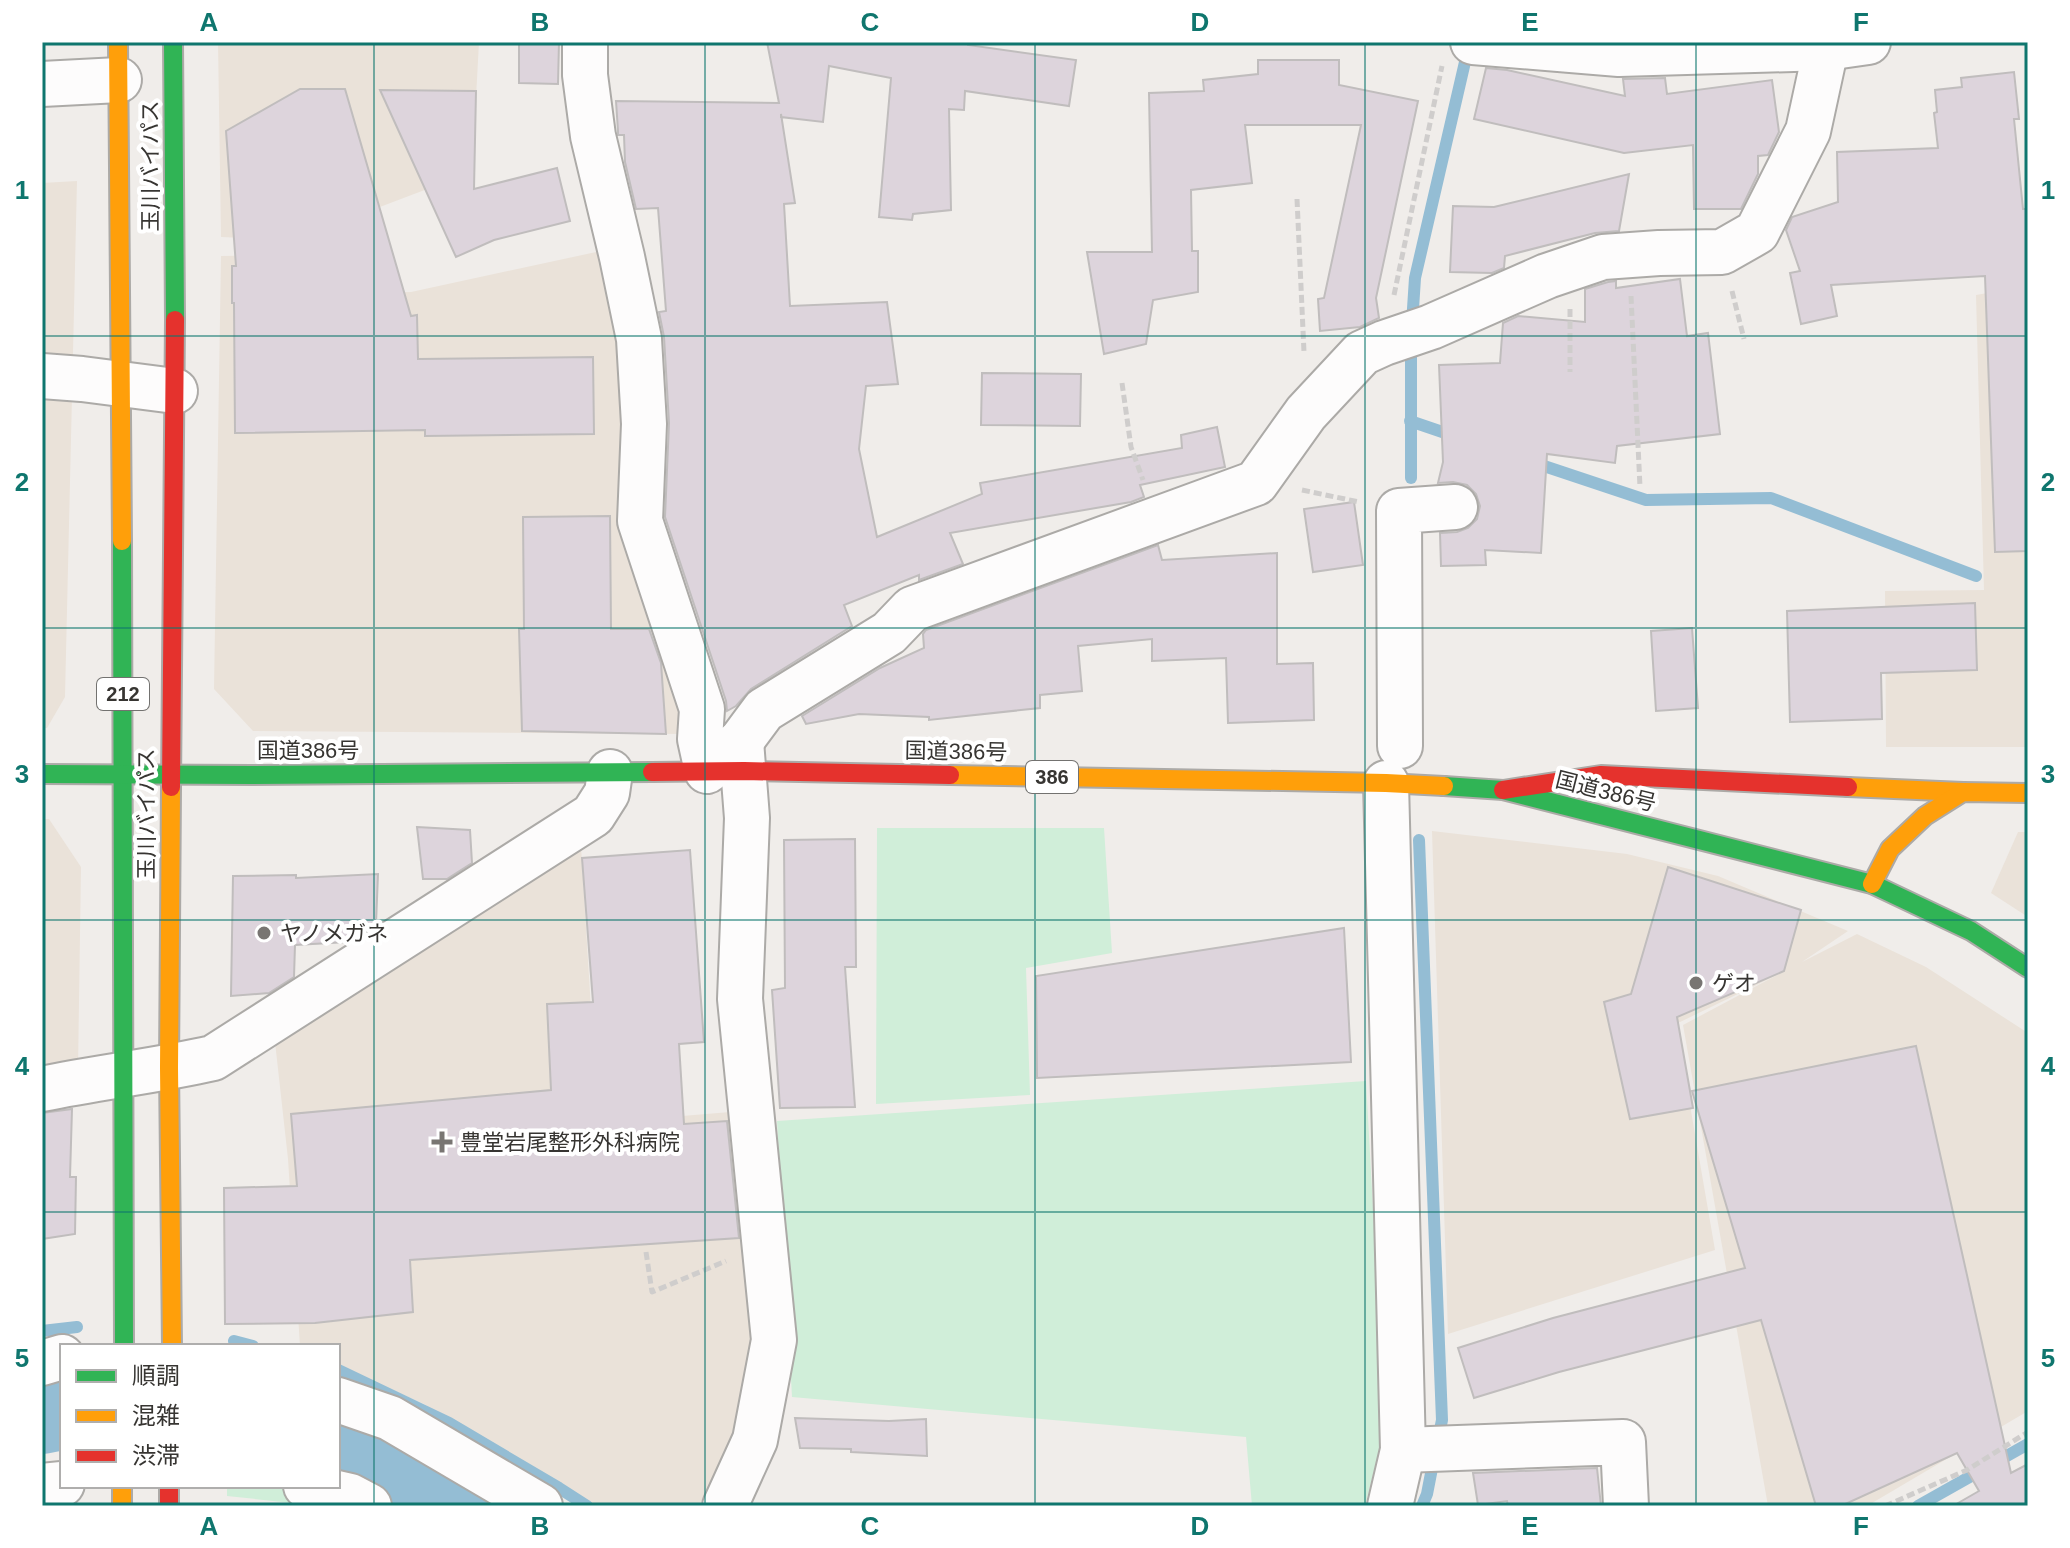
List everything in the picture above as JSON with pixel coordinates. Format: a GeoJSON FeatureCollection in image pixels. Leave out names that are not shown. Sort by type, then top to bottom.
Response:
{"type":"FeatureCollection","features":[{"type":"Feature","properties":{"kind":"main road","name":"玉川バイパス"},"geometry":{"type":"LineString","coordinates":[[172,1344],[169,1068],[175,391],[173,42]]}},
{"type":"Feature","properties":{"kind":"main road","name":"玉川バイパス"},"geometry":{"type":"LineString","coordinates":[[118,61],[124,1344]]}},
{"type":"Feature","properties":{"kind":"main road","name":"国道386号"},"geometry":{"type":"LineString","coordinates":[[42,774],[610,772],[731,761],[1393,764],[1872,884],[1971,931],[2028,968]]}},
{"type":"Feature","properties":{"kind":"main road"},"geometry":{"type":"LineString","coordinates":[[1503,790],[1601,775],[2028,793]]}},
{"type":"Feature","properties":{"kind":"main road"},"geometry":{"type":"LineString","coordinates":[[1872,884],[1890,849],[1925,816],[1963,792]]}},
{"type":"Feature","properties":{"kind":"street"},"geometry":{"type":"LineString","coordinates":[[585,42],[585,75],[593,136],[639,339],[644,424],[640,521],[702,709],[700,739],[731,761],[747,818],[740,999],[774,1340],[755,1440],[725,1506]]}},
{"type":"Feature","properties":{"kind":"street"},"geometry":{"type":"LineString","coordinates":[[731,761],[764,710],[889,633],[912,609],[1256,483],[1306,413],[1362,353],[1603,257],[1722,252],[1757,232],[1808,131],[1845,44],[1619,54],[1469,48]]}},
{"type":"Feature","properties":{"kind":"street"},"geometry":{"type":"LineString","coordinates":[[42,84],[118,61]]}},
{"type":"Feature","properties":{"kind":"street"},"geometry":{"type":"LineString","coordinates":[[42,376],[175,391]]}},
{"type":"Feature","properties":{"kind":"street"},"geometry":{"type":"LineString","coordinates":[[1390,1506],[1428,1449],[1393,764],[1399,511],[1455,507]]}},
{"type":"Feature","properties":{"kind":"street"},"geometry":{"type":"LineString","coordinates":[[42,1089],[213,1058],[593,815],[607,793],[610,772]]}},
{"type":"Feature","properties":{"kind":"street"},"geometry":{"type":"LineString","coordinates":[[340,1401],[390,1418],[540,1506]]}},
{"type":"Feature","properties":{"kind":"street"},"geometry":{"type":"LineString","coordinates":[[1428,1449],[1623,1442],[1626,1506]]}},
{"type":"Feature","properties":{"kind":"street"},"geometry":{"type":"LineString","coordinates":[[315,1488],[350,1496],[369,1506]]}},
{"type":"Feature","properties":{"kind":"path"},"geometry":{"type":"LineString","coordinates":[[1386,342],[1469,48]]}},
{"type":"Feature","properties":{"kind":"path"},"geometry":{"type":"LineString","coordinates":[[1297,199],[1306,413]]}},
{"type":"Feature","properties":{"kind":"path"},"geometry":{"type":"LineString","coordinates":[[1629,255],[1640,487]]}},
{"type":"Feature","properties":{"kind":"path"},"geometry":{"type":"LineString","coordinates":[[1570,268],[1570,372]]}},
{"type":"Feature","properties":{"kind":"path"},"geometry":{"type":"LineString","coordinates":[[1122,383],[1131,447],[1158,518]]}},
{"type":"Feature","properties":{"kind":"path"},"geometry":{"type":"LineString","coordinates":[[1259,480],[1399,511]]}},
{"type":"Feature","properties":{"kind":"path"},"geometry":{"type":"LineString","coordinates":[[646,1252],[652,1292],[764,1245]]}},
{"type":"Feature","properties":{"kind":"path"},"geometry":{"type":"LineString","coordinates":[[1885,1506],[1967,1470],[2028,1432]]}},
{"type":"Feature","properties":{"kind":"shaded area"},"geometry":{"type":"Polygon","coordinates":[[[218,42],[479,42],[472,172],[293,240],[221,237],[218,42]]]}},
{"type":"Feature","properties":{"kind":"shaded area"},"geometry":{"type":"Polygon","coordinates":[[[77,181],[65,697],[47,728],[42,728],[42,183],[77,181]]]}},
{"type":"Feature","properties":{"kind":"shaded area"},"geometry":{"type":"Polygon","coordinates":[[[610,249],[687,734],[253,731],[214,689],[221,256],[341,254],[343,294],[411,292],[610,249]]]}},
{"type":"Feature","properties":{"kind":"shaded area"},"geometry":{"type":"Polygon","coordinates":[[[2028,286],[2028,747],[1886,747],[1885,591],[1984,590],[1976,295],[2028,286]]]}},
{"type":"Feature","properties":{"kind":"shaded area"},"geometry":{"type":"Polygon","coordinates":[[[42,819],[49,819],[81,867],[78,1070],[42,1077],[42,819]]]}},
{"type":"Feature","properties":{"kind":"shaded area"},"geometry":{"type":"Polygon","coordinates":[[[580,830],[598,1123],[742,1111],[768,1342],[717,1506],[588,1506],[424,1404],[340,1367],[340,1344],[300,1344],[288,1159],[273,1024],[580,830]]]}},
{"type":"Feature","properties":{"kind":"shaded area"},"geometry":{"type":"Polygon","coordinates":[[[1432,831],[1627,854],[1718,876],[1848,931],[1802,962],[1857,934],[1926,967],[2028,1033],[2028,1411],[1867,1506],[1768,1506],[1683,1025],[1781,973],[1676,1024],[1715,1250],[1448,1334],[1432,831]]]}},
{"type":"Feature","properties":{"kind":"shaded area"},"geometry":{"type":"Polygon","coordinates":[[[2018,832],[2028,832],[2028,917],[1991,893],[2018,832]]]}},
{"type":"Feature","properties":{"kind":"green space"},"geometry":{"type":"Polygon","coordinates":[[[877,828],[1104,828],[1112,953],[1026,968],[1030,1095],[876,1104],[877,828]]]}},
{"type":"Feature","properties":{"kind":"green space"},"geometry":{"type":"Polygon","coordinates":[[[1366,1081],[1385,1427],[1365,1506],[1252,1506],[1246,1437],[792,1397],[777,1121],[1366,1081]]]}},
{"type":"Feature","properties":{"kind":"green space"},"geometry":{"type":"Polygon","coordinates":[[[360,1482],[414,1506],[320,1506],[227,1496],[227,1488],[340,1486],[360,1482]]]}},
{"type":"Feature","properties":{"kind":"building"},"geometry":{"type":"Polygon","coordinates":[[[519,42],[559,42],[558,84],[519,83],[519,42]]]}},
{"type":"Feature","properties":{"kind":"building"},"geometry":{"type":"Polygon","coordinates":[[[767,42],[968,42],[968,45],[1076,60],[1069,106],[965,91],[964,110],[949,109],[951,210],[913,214],[912,220],[879,217],[891,78],[829,66],[823,122],[781,117],[795,203],[784,204],[790,306],[887,302],[898,384],[866,386],[859,449],[877,537],[982,494],[980,483],[1182,448],[1181,435],[1217,427],[1225,467],[1140,485],[1144,497],[1131,502],[950,533],[963,564],[919,580],[919,575],[844,605],[852,626],[751,689],[727,711],[665,517],[669,423],[664,337],[659,312],[666,311],[658,208],[636,209],[625,162],[624,135],[618,135],[616,101],[779,103],[767,42]]]}},
{"type":"Feature","properties":{"kind":"building"},"geometry":{"type":"Polygon","coordinates":[[[1258,60],[1339,60],[1339,85],[1418,101],[1376,298],[1379,318],[1360,327],[1320,331],[1318,299],[1324,298],[1361,125],[1245,125],[1252,183],[1191,190],[1192,251],[1198,251],[1198,292],[1153,300],[1146,344],[1104,354],[1087,252],[1152,252],[1149,93],[1204,91],[1203,80],[1258,74],[1258,60]]]}},
{"type":"Feature","properties":{"kind":"building"},"geometry":{"type":"Polygon","coordinates":[[[1486,68],[1625,96],[1623,79],[1665,78],[1667,94],[1772,80],[1779,132],[1768,155],[1758,156],[1758,174],[1741,209],[1694,209],[1693,145],[1624,153],[1474,119],[1486,68]]]}},
{"type":"Feature","properties":{"kind":"building"},"geometry":{"type":"Polygon","coordinates":[[[2014,72],[2019,119],[2014,119],[2023,209],[2028,209],[2028,551],[1995,552],[1985,276],[1831,285],[1837,316],[1801,324],[1790,273],[1800,271],[1786,230],[1792,217],[1838,202],[1837,152],[1938,148],[1935,90],[1962,87],[1961,78],[2014,72]]]}},
{"type":"Feature","properties":{"kind":"building"},"geometry":{"type":"Polygon","coordinates":[[[300,89],[345,89],[411,316],[417,315],[418,359],[593,357],[594,434],[425,436],[425,430],[235,433],[232,266],[236,266],[226,131],[300,89]]]}},
{"type":"Feature","properties":{"kind":"building"},"geometry":{"type":"Polygon","coordinates":[[[380,90],[476,91],[474,189],[557,168],[570,221],[494,240],[456,257],[380,90]]]}},
{"type":"Feature","properties":{"kind":"building"},"geometry":{"type":"Polygon","coordinates":[[[1629,174],[1619,231],[1595,233],[1505,256],[1504,268],[1492,273],[1450,272],[1453,206],[1494,207],[1629,174]]]}},
{"type":"Feature","properties":{"kind":"building"},"geometry":{"type":"Polygon","coordinates":[[[1680,279],[1687,336],[1708,333],[1720,434],[1617,446],[1615,463],[1547,454],[1541,553],[1485,550],[1486,565],[1441,566],[1440,533],[1468,528],[1477,519],[1480,506],[1476,494],[1467,485],[1438,483],[1443,462],[1439,365],[1500,363],[1503,323],[1518,316],[1585,322],[1585,289],[1616,281],[1616,288],[1680,279]]]}},
{"type":"Feature","properties":{"kind":"building"},"geometry":{"type":"Polygon","coordinates":[[[982,373],[1081,374],[1080,426],[981,425],[982,373]]]}},
{"type":"Feature","properties":{"kind":"building"},"geometry":{"type":"Polygon","coordinates":[[[1354,502],[1363,565],[1313,572],[1304,509],[1354,502]]]}},
{"type":"Feature","properties":{"kind":"building"},"geometry":{"type":"Polygon","coordinates":[[[610,516],[611,629],[649,629],[661,663],[666,734],[522,731],[519,629],[524,629],[523,517],[610,516]]]}},
{"type":"Feature","properties":{"kind":"building"},"geometry":{"type":"Polygon","coordinates":[[[1158,545],[1162,560],[1277,553],[1277,664],[1313,663],[1314,720],[1228,723],[1226,658],[1152,661],[1152,639],[1078,646],[1082,691],[1040,695],[1040,708],[929,720],[929,717],[859,714],[806,724],[802,716],[880,668],[924,648],[923,634],[926,630],[1158,545]]]}},
{"type":"Feature","properties":{"kind":"building"},"geometry":{"type":"Polygon","coordinates":[[[1975,603],[1977,670],[1881,673],[1882,719],[1790,722],[1787,611],[1975,603]]]}},
{"type":"Feature","properties":{"kind":"building"},"geometry":{"type":"Polygon","coordinates":[[[1692,628],[1698,708],[1656,711],[1651,631],[1692,628]]]}},
{"type":"Feature","properties":{"kind":"building"},"geometry":{"type":"Polygon","coordinates":[[[417,827],[470,830],[472,863],[447,879],[423,879],[417,827]]]}},
{"type":"Feature","properties":{"kind":"building"},"geometry":{"type":"Polygon","coordinates":[[[855,839],[856,967],[845,967],[855,1107],[780,1108],[772,990],[785,988],[784,840],[855,839]]]}},
{"type":"Feature","properties":{"kind":"building"},"geometry":{"type":"Polygon","coordinates":[[[690,850],[704,1042],[679,1044],[684,1124],[727,1121],[739,1238],[410,1260],[413,1312],[315,1323],[225,1324],[224,1188],[297,1186],[291,1114],[551,1090],[547,1004],[593,1002],[582,858],[690,850]]]}},
{"type":"Feature","properties":{"kind":"building","name":"ゲオ"},"geometry":{"type":"Polygon","coordinates":[[[1668,867],[1801,910],[1784,971],[1677,1017],[1693,1108],[1630,1119],[1604,1002],[1631,994],[1668,867]]]}},
{"type":"Feature","properties":{"kind":"building"},"geometry":{"type":"Polygon","coordinates":[[[378,874],[376,924],[348,942],[295,945],[294,977],[269,993],[231,996],[233,876],[296,875],[296,878],[378,874]]]}},
{"type":"Feature","properties":{"kind":"building"},"geometry":{"type":"Polygon","coordinates":[[[1344,928],[1351,1062],[1037,1078],[1036,976],[1344,928]]]}},
{"type":"Feature","properties":{"kind":"building"},"geometry":{"type":"Polygon","coordinates":[[[1916,1046],[2011,1473],[2028,1464],[2028,1506],[1953,1506],[1979,1491],[1957,1453],[1841,1506],[1816,1506],[1761,1320],[1559,1372],[1474,1398],[1458,1348],[1553,1318],[1745,1268],[1692,1091],[1916,1046]]]}},
{"type":"Feature","properties":{"kind":"building"},"geometry":{"type":"Polygon","coordinates":[[[72,1109],[70,1177],[76,1177],[75,1234],[42,1239],[42,1113],[72,1109]]]}},
{"type":"Feature","properties":{"kind":"building"},"geometry":{"type":"Polygon","coordinates":[[[795,1418],[926,1419],[927,1456],[800,1448],[795,1418]]]}},
{"type":"Feature","properties":{"kind":"building"},"geometry":{"type":"Polygon","coordinates":[[[1597,1468],[1601,1506],[1508,1506],[1507,1501],[1478,1505],[1473,1473],[1597,1468]]]}},
{"type":"Feature","properties":{"kind":"waterway"},"geometry":{"type":"LineString","coordinates":[[1412,324],[1415,278],[1468,49]]}},
{"type":"Feature","properties":{"kind":"waterway"},"geometry":{"type":"LineString","coordinates":[[1411,343],[1411,478]]}},
{"type":"Feature","properties":{"kind":"waterway"},"geometry":{"type":"LineString","coordinates":[[1410,421],[1457,437]]}},
{"type":"Feature","properties":{"kind":"waterway"},"geometry":{"type":"LineString","coordinates":[[1532,462],[1646,500],[1771,498],[1976,576]]}},
{"type":"Feature","properties":{"kind":"waterway"},"geometry":{"type":"LineString","coordinates":[[1419,840],[1442,1420],[1438,1440]]}},
{"type":"Feature","properties":{"kind":"waterway"},"geometry":{"type":"LineString","coordinates":[[42,1331],[77,1327]]}},
{"type":"Feature","properties":{"kind":"waterway"},"geometry":{"type":"LineString","coordinates":[[234,1341],[245,1344]]}},
{"type":"Feature","properties":{"kind":"waterway"},"geometry":{"type":"LineString","coordinates":[[340,1371],[449,1423],[587,1506]]}},
{"type":"Feature","properties":{"kind":"waterway"},"geometry":{"type":"LineString","coordinates":[[42,1418],[60,1414]]}},
{"type":"Feature","properties":{"kind":"waterway"},"geometry":{"type":"LineString","coordinates":[[1918,1506],[2028,1444]]}},
{"type":"Feature","properties":{"kind":"waterway"},"geometry":{"type":"LineString","coordinates":[[340,1455],[468,1506]]}},
{"type":"Feature","properties":{"kind":"waterway"},"geometry":{"type":"LineString","coordinates":[[1422,1506],[1434,1458]]}},
{"type":"Feature","properties":{"kind":"traffic: fast"},"geometry":{"type":"LineString","coordinates":[[173,42],[175,320]]}},
{"type":"Feature","properties":{"kind":"traffic: fast"},"geometry":{"type":"LineString","coordinates":[[122,541],[124,1344]]}},
{"type":"Feature","properties":{"kind":"traffic: fast"},"geometry":{"type":"LineString","coordinates":[[42,774],[652,772]]}},
{"type":"Feature","properties":{"kind":"traffic: fast"},"geometry":{"type":"LineString","coordinates":[[1444,786],[1503,790],[1872,884],[1971,931],[2028,968]]}},
{"type":"Feature","properties":{"kind":"traffic: slow"},"geometry":{"type":"LineString","coordinates":[[118,42],[122,541]]}},
{"type":"Feature","properties":{"kind":"traffic: slow"},"geometry":{"type":"LineString","coordinates":[[950,775],[1444,786]]}},
{"type":"Feature","properties":{"kind":"traffic: slow"},"geometry":{"type":"LineString","coordinates":[[171,787],[169,1068],[172,1344]]}},
{"type":"Feature","properties":{"kind":"traffic: slow"},"geometry":{"type":"LineString","coordinates":[[1848,787],[1963,792]]}},
{"type":"Feature","properties":{"kind":"traffic: slow"},"geometry":{"type":"LineString","coordinates":[[1872,884],[1890,849],[1925,816],[1963,792],[2028,793]]}},
{"type":"Feature","properties":{"kind":"traffic: slow"},"geometry":{"type":"LineString","coordinates":[[122,1488],[122,1506]]}},
{"type":"Feature","properties":{"kind":"traffic: jam"},"geometry":{"type":"LineString","coordinates":[[171,787],[175,320]]}},
{"type":"Feature","properties":{"kind":"traffic: jam"},"geometry":{"type":"LineString","coordinates":[[652,772],[950,775]]}},
{"type":"Feature","properties":{"kind":"traffic: jam"},"geometry":{"type":"LineString","coordinates":[[1503,790],[1601,775],[1848,787]]}},
{"type":"Feature","properties":{"kind":"traffic: jam"},"geometry":{"type":"LineString","coordinates":[[169,1488],[169,1506]]}},
{"type":"Feature","properties":{"kind":"place","name":"ヤノメガネ"},"geometry":{"type":"Point","coordinates":[264,933]}},
{"type":"Feature","properties":{"kind":"place","name":"ゲオ"},"geometry":{"type":"Point","coordinates":[1696,983]}},
{"type":"Feature","properties":{"kind":"place","name":"豊堂岩尾整形外科病院"},"geometry":{"type":"Point","coordinates":[442,1142]}}]}
